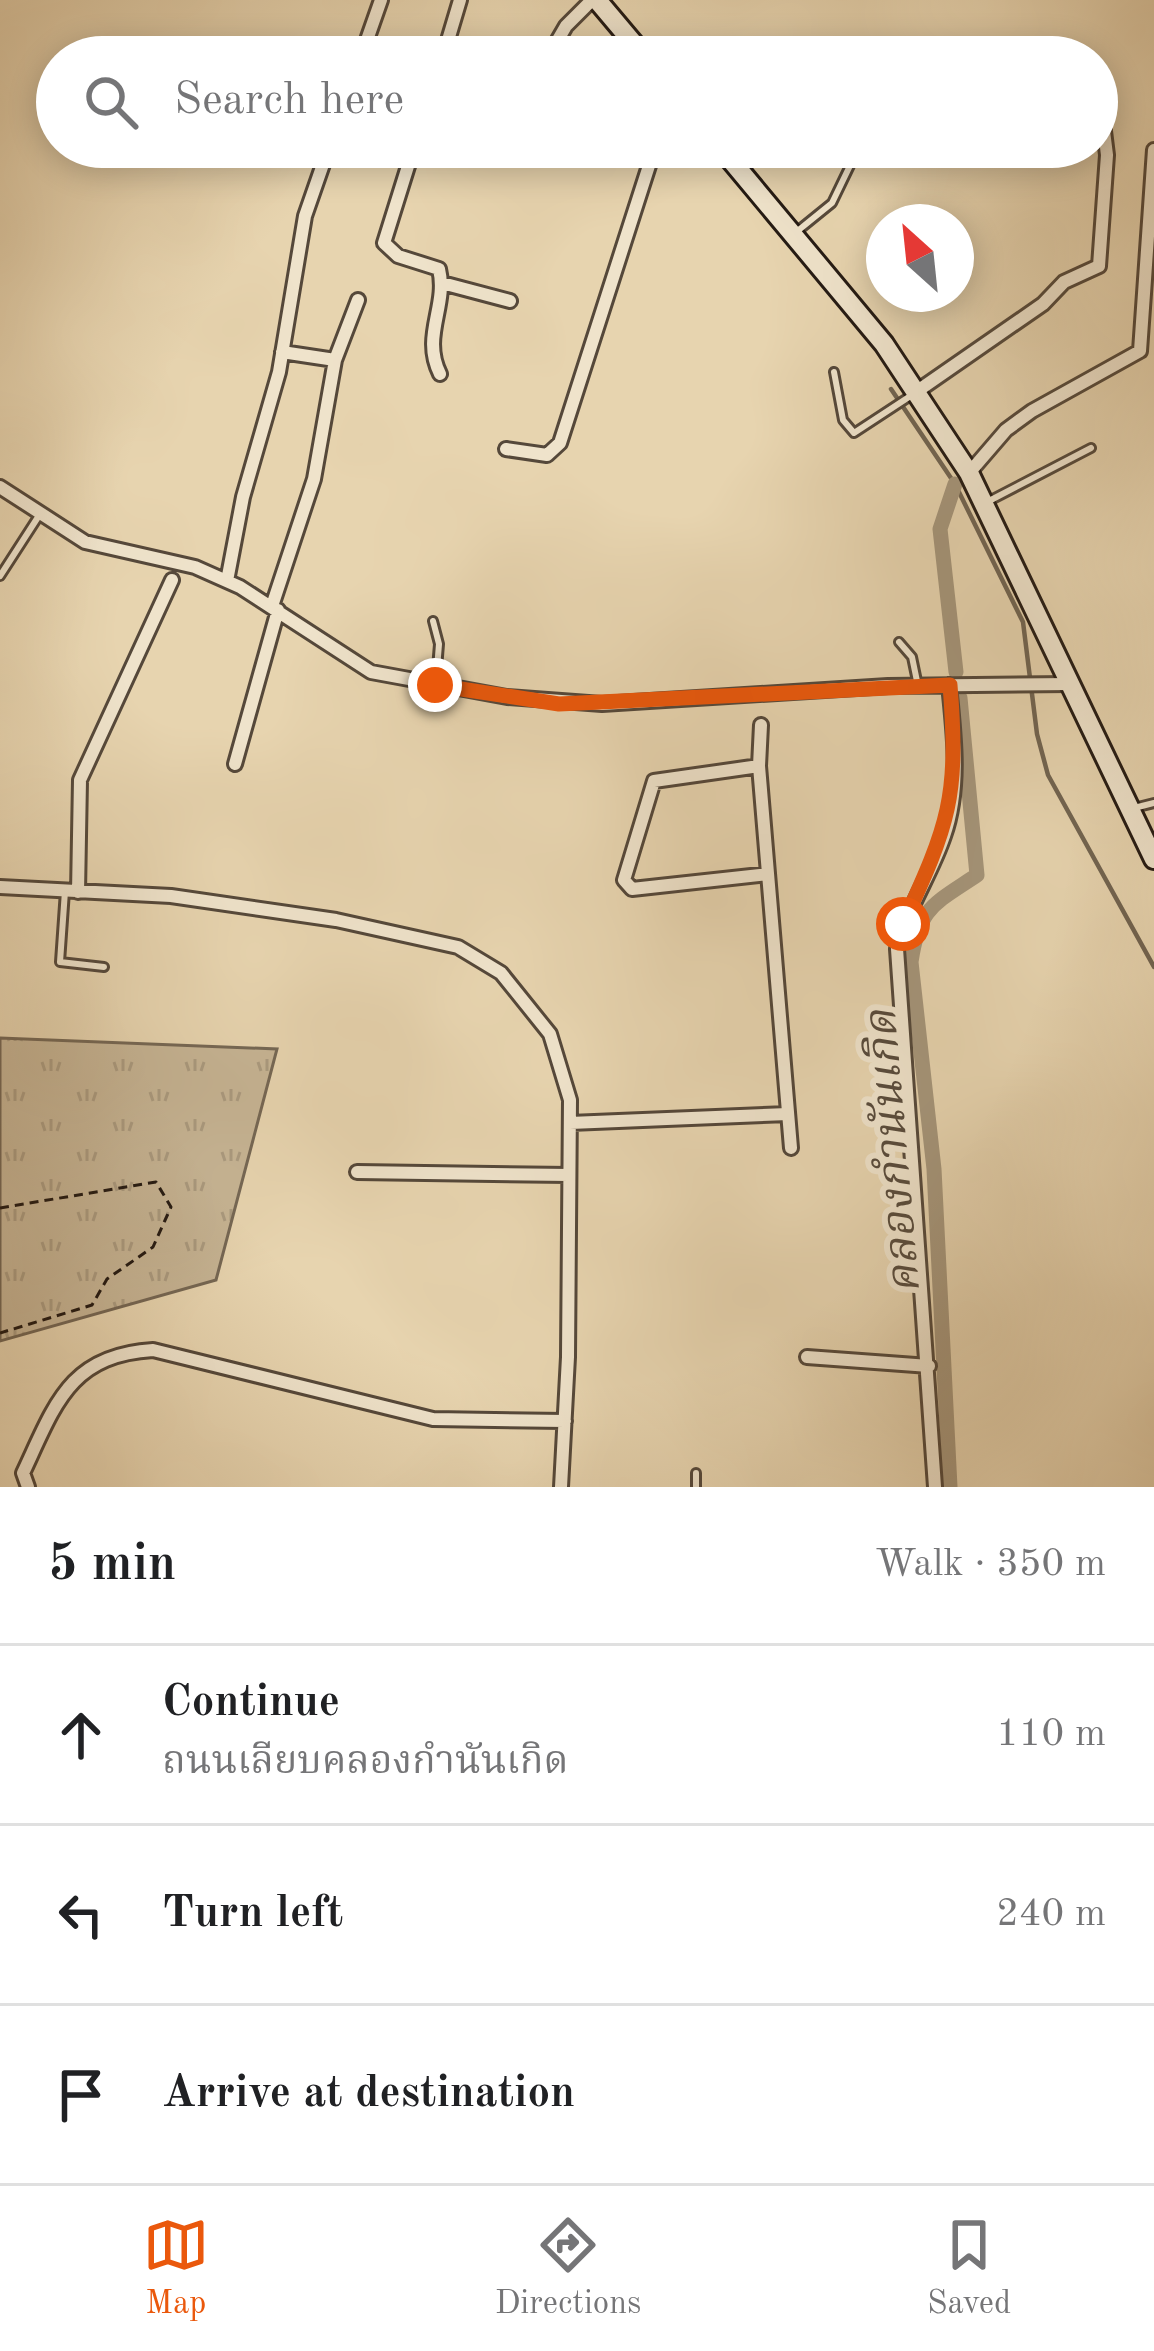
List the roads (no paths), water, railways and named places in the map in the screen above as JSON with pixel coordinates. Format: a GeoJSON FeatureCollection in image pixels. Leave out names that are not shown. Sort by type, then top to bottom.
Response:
{"type":"FeatureCollection","features":[{"type":"Feature","properties":{"kind":"street"},"geometry":{"type":"LineString","coordinates":[[368,36],[381,0]]}},
{"type":"Feature","properties":{"kind":"street"},"geometry":{"type":"LineString","coordinates":[[449,36],[460,0]]}},
{"type":"Feature","properties":{"kind":"street"},"geometry":{"type":"LineString","coordinates":[[560,36],[594,0],[626,36]]}},
{"type":"Feature","properties":{"kind":"street"},"geometry":{"type":"LineString","coordinates":[[969,473],[1019,421],[1082,379],[1140,351],[1154,150]]}},
{"type":"Feature","properties":{"kind":"street"},"geometry":{"type":"LineString","coordinates":[[227,581],[282,352],[305,216],[322,168]]}},
{"type":"Feature","properties":{"kind":"street"},"geometry":{"type":"LineString","coordinates":[[407,168],[384,243],[398,256],[439,269],[442,283],[429,342],[440,374]]}},
{"type":"Feature","properties":{"kind":"street"},"geometry":{"type":"LineString","coordinates":[[506,448],[547,455],[560,443],[648,168]]}},
{"type":"Feature","properties":{"kind":"street"},"geometry":{"type":"LineString","coordinates":[[737,168],[884,344],[969,473],[1152,850]]}},
{"type":"Feature","properties":{"kind":"street"},"geometry":{"type":"LineString","coordinates":[[916,392],[1043,304],[1064,282],[1099,266],[1106,168]]}},
{"type":"Feature","properties":{"kind":"street"},"geometry":{"type":"LineString","coordinates":[[442,283],[510,301]]}},
{"type":"Feature","properties":{"kind":"street"},"geometry":{"type":"LineString","coordinates":[[235,764],[314,479],[335,360],[358,300]]}},
{"type":"Feature","properties":{"kind":"street"},"geometry":{"type":"LineString","coordinates":[[282,352],[335,360]]}},
{"type":"Feature","properties":{"kind":"street"},"geometry":{"type":"LineString","coordinates":[[0,488],[85,542],[150,555],[227,581],[371,671],[435,685],[559,704],[918,686],[1071,684]]}},
{"type":"Feature","properties":{"kind":"street"},"geometry":{"type":"LineString","coordinates":[[71,891],[80,780],[172,580]]}},
{"type":"Feature","properties":{"kind":"street"},"geometry":{"type":"LineString","coordinates":[[935,1487],[898,949],[952,804],[950,685]]}},
{"type":"Feature","properties":{"kind":"street"},"geometry":{"type":"LineString","coordinates":[[761,725],[759,766],[791,1148]]}},
{"type":"Feature","properties":{"kind":"street"},"geometry":{"type":"LineString","coordinates":[[759,766],[654,781],[624,880],[632,889],[768,874]]}},
{"type":"Feature","properties":{"kind":"street"},"geometry":{"type":"LineString","coordinates":[[0,887],[171,896],[336,920],[458,947],[501,973],[550,1034],[570,1100],[561,1487]]}},
{"type":"Feature","properties":{"kind":"street"},"geometry":{"type":"LineString","coordinates":[[569,1123],[788,1114]]}},
{"type":"Feature","properties":{"kind":"street"},"geometry":{"type":"LineString","coordinates":[[357,1172],[569,1175]]}},
{"type":"Feature","properties":{"kind":"street"},"geometry":{"type":"LineString","coordinates":[[28,1487],[23,1473],[72,1381],[94,1362],[121,1352],[153,1350],[433,1419],[566,1421]]}},
{"type":"Feature","properties":{"kind":"street"},"geometry":{"type":"LineString","coordinates":[[807,1357],[929,1366]]}},
{"type":"Feature","properties":{"kind":"lane"},"geometry":{"type":"LineString","coordinates":[[792,234],[832,203],[849,168]]}},
{"type":"Feature","properties":{"kind":"lane"},"geometry":{"type":"LineString","coordinates":[[834,372],[842,420],[854,433],[916,392]]}},
{"type":"Feature","properties":{"kind":"lane"},"geometry":{"type":"LineString","coordinates":[[984,504],[1091,448]]}},
{"type":"Feature","properties":{"kind":"lane"},"geometry":{"type":"LineString","coordinates":[[0,576],[40,514]]}},
{"type":"Feature","properties":{"kind":"lane"},"geometry":{"type":"LineString","coordinates":[[433,621],[440,644],[435,685]]}},
{"type":"Feature","properties":{"kind":"lane"},"geometry":{"type":"LineString","coordinates":[[898,643],[912,657],[918,686]]}},
{"type":"Feature","properties":{"kind":"lane"},"geometry":{"type":"LineString","coordinates":[[1130,808],[1154,803]]}},
{"type":"Feature","properties":{"kind":"lane"},"geometry":{"type":"LineString","coordinates":[[71,891],[60,962],[104,967]]}},
{"type":"Feature","properties":{"kind":"lane"},"geometry":{"type":"LineString","coordinates":[[696,1473],[696,1487]]}},
{"type":"Feature","properties":{"kind":"waterway"},"geometry":{"type":"LineString","coordinates":[[891,389],[955,484],[1023,622],[1037,734],[1048,775],[1154,967]]}},
{"type":"Feature","properties":{"kind":"waterway","name":"คลองกำนันเกิด"},"geometry":{"type":"LineString","coordinates":[[955,484],[940,529],[956,672]]}},
{"type":"Feature","properties":{"kind":"waterway","name":"คลองกำนันเกิด"},"geometry":{"type":"LineString","coordinates":[[950,1487],[934,1169],[911,962],[924,918],[977,875],[960,698]]}}]}
